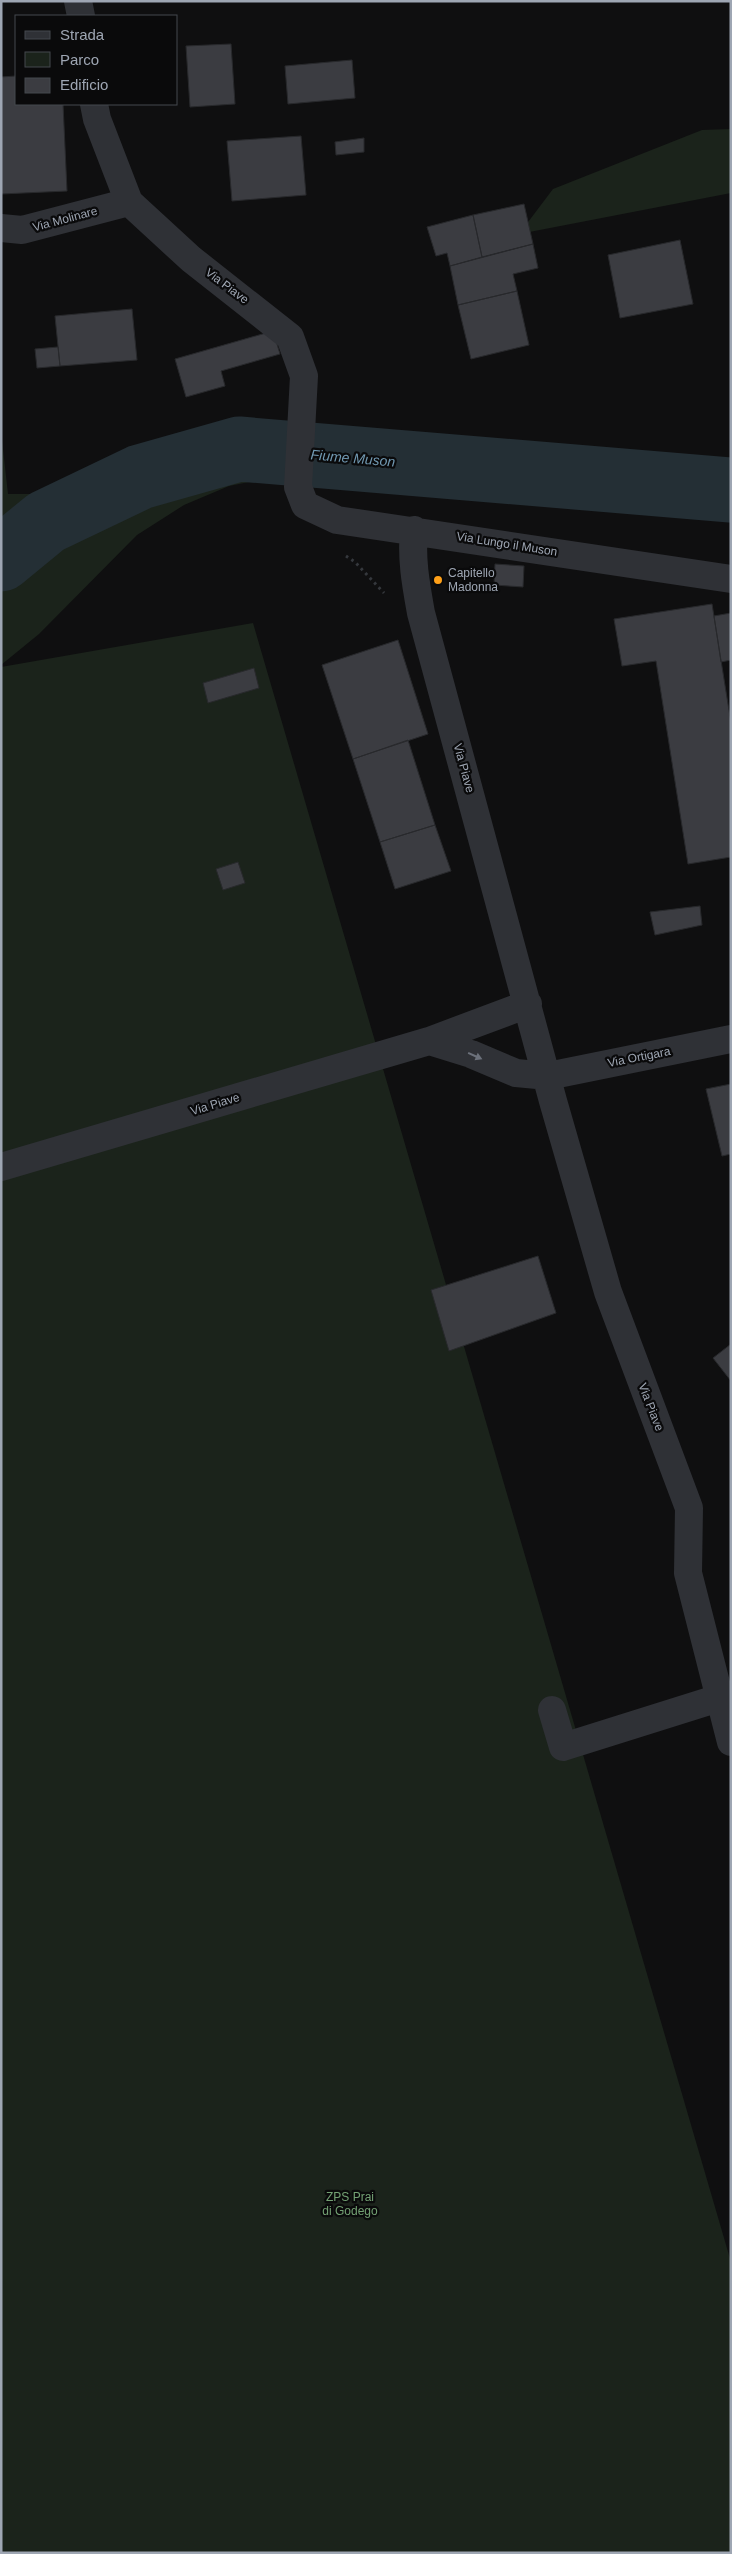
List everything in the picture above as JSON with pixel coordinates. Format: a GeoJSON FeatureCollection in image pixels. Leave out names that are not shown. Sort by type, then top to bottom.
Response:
{"type":"FeatureCollection","features":[{"type":"Feature","properties":{"kind":"street"},"geometry":{"type":"LineString","coordinates":[[78,1],[81,15]]}},
{"type":"Feature","properties":{"kind":"street","name":"Via Piave"},"geometry":{"type":"LineString","coordinates":[[94,105],[97,119],[128,202],[191,259],[290,337],[304,376],[298,487]]}},
{"type":"Feature","properties":{"kind":"street","name":"Via Molinare"},"geometry":{"type":"LineString","coordinates":[[1,228],[22,230],[128,202]]}},
{"type":"Feature","properties":{"kind":"street","name":"Via Lungo il Muson"},"geometry":{"type":"LineString","coordinates":[[298,487],[305,505],[337,520],[414,530],[731,579]]}},
{"type":"Feature","properties":{"kind":"street","name":"Via Piave"},"geometry":{"type":"LineString","coordinates":[[414,530],[412,549],[421,613],[608,1292],[689,1508],[688,1573],[731,1742]]}},
{"type":"Feature","properties":{"kind":"street","name":"Via Piave"},"geometry":{"type":"LineString","coordinates":[[1,1167],[424,1042],[528,1004]]}},
{"type":"Feature","properties":{"kind":"street","name":"Via Ortigara"},"geometry":{"type":"LineString","coordinates":[[548,1076],[731,1039]]}},
{"type":"Feature","properties":{"kind":"street"},"geometry":{"type":"LineString","coordinates":[[424,1042],[471,1054],[516,1073],[548,1076]]}},
{"type":"Feature","properties":{"kind":"street"},"geometry":{"type":"LineString","coordinates":[[552,1710],[563,1746],[719,1698]]}},
{"type":"Feature","properties":{"kind":"green space"},"geometry":{"type":"Polygon","coordinates":[[[731,129],[731,193],[519,234],[553,189],[702,130],[731,129]]]}},
{"type":"Feature","properties":{"kind":"green space"},"geometry":{"type":"Polygon","coordinates":[[[263,429],[259,467],[254,481],[229,486],[184,505],[137,535],[39,634],[1,665],[1,431],[8,494],[105,494],[160,458],[214,435],[263,429]]]}},
{"type":"Feature","properties":{"kind":"green space","name":"ZPS Prai di Godego"},"geometry":{"type":"Polygon","coordinates":[[[253,623],[731,2262],[731,2553],[1,2553],[1,667],[253,623]]]}},
{"type":"Feature","properties":{"kind":"building"},"geometry":{"type":"Polygon","coordinates":[[[231,44],[235,104],[190,107],[186,46],[231,44]]]}},
{"type":"Feature","properties":{"kind":"building"},"geometry":{"type":"Polygon","coordinates":[[[352,60],[355,98],[288,104],[285,66],[352,60]]]}},
{"type":"Feature","properties":{"kind":"building"},"geometry":{"type":"Polygon","coordinates":[[[15,76],[15,105],[63,105],[67,191],[1,194],[1,77],[15,76]]]}},
{"type":"Feature","properties":{"kind":"building"},"geometry":{"type":"Polygon","coordinates":[[[301,136],[306,195],[232,201],[227,141],[301,136]]]}},
{"type":"Feature","properties":{"kind":"building"},"geometry":{"type":"Polygon","coordinates":[[[364,138],[364,152],[336,155],[335,142],[364,138]]]}},
{"type":"Feature","properties":{"kind":"building"},"geometry":{"type":"Polygon","coordinates":[[[524,204],[533,244],[482,257],[473,215],[524,204]]]}},
{"type":"Feature","properties":{"kind":"building"},"geometry":{"type":"Polygon","coordinates":[[[473,215],[482,257],[450,266],[447,253],[436,256],[427,227],[473,215]]]}},
{"type":"Feature","properties":{"kind":"building"},"geometry":{"type":"Polygon","coordinates":[[[680,240],[693,304],[620,318],[608,255],[680,240]]]}},
{"type":"Feature","properties":{"kind":"building"},"geometry":{"type":"Polygon","coordinates":[[[533,244],[538,268],[513,274],[517,291],[458,305],[450,266],[533,244]]]}},
{"type":"Feature","properties":{"kind":"building"},"geometry":{"type":"Polygon","coordinates":[[[517,291],[529,345],[471,359],[458,305],[517,291]]]}},
{"type":"Feature","properties":{"kind":"building"},"geometry":{"type":"Polygon","coordinates":[[[132,309],[137,360],[60,366],[55,316],[132,309]]]}},
{"type":"Feature","properties":{"kind":"building"},"geometry":{"type":"Polygon","coordinates":[[[273,331],[280,354],[221,371],[225,386],[186,397],[175,359],[273,331]]]}},
{"type":"Feature","properties":{"kind":"building"},"geometry":{"type":"Polygon","coordinates":[[[58,347],[60,366],[37,368],[35,349],[58,347]]]}},
{"type":"Feature","properties":{"kind":"building"},"geometry":{"type":"Polygon","coordinates":[[[495,564],[524,566],[523,587],[494,585],[495,564]]]}},
{"type":"Feature","properties":{"kind":"building"},"geometry":{"type":"Polygon","coordinates":[[[712,604],[731,723],[731,857],[688,864],[656,661],[622,666],[614,619],[712,604]]]}},
{"type":"Feature","properties":{"kind":"building"},"geometry":{"type":"Polygon","coordinates":[[[731,613],[731,660],[721,662],[714,616],[731,613]]]}},
{"type":"Feature","properties":{"kind":"building"},"geometry":{"type":"Polygon","coordinates":[[[398,640],[428,734],[353,759],[322,665],[398,640]]]}},
{"type":"Feature","properties":{"kind":"building"},"geometry":{"type":"Polygon","coordinates":[[[254,668],[259,688],[208,703],[203,683],[254,668]]]}},
{"type":"Feature","properties":{"kind":"building"},"geometry":{"type":"Polygon","coordinates":[[[408,740],[435,825],[380,842],[353,759],[408,740]]]}},
{"type":"Feature","properties":{"kind":"building"},"geometry":{"type":"Polygon","coordinates":[[[435,825],[451,871],[395,889],[380,842],[435,825]]]}},
{"type":"Feature","properties":{"kind":"building"},"geometry":{"type":"Polygon","coordinates":[[[238,862],[245,883],[223,890],[216,869],[238,862]]]}},
{"type":"Feature","properties":{"kind":"building"},"geometry":{"type":"Polygon","coordinates":[[[700,906],[702,925],[655,935],[650,912],[700,906]]]}},
{"type":"Feature","properties":{"kind":"building"},"geometry":{"type":"Polygon","coordinates":[[[731,1084],[731,1154],[722,1156],[706,1089],[731,1084]]]}},
{"type":"Feature","properties":{"kind":"building"},"geometry":{"type":"Polygon","coordinates":[[[538,1256],[556,1313],[449,1351],[431,1290],[538,1256]]]}},
{"type":"Feature","properties":{"kind":"building"},"geometry":{"type":"Polygon","coordinates":[[[731,1344],[731,1381],[713,1358],[731,1344]]]}},
{"type":"Feature","properties":{"kind":"waterway","name":"Fiume Muson"},"geometry":{"type":"LineString","coordinates":[[1,559],[46,522],[140,477],[239,449],[731,490]]}},
{"type":"Feature","properties":{"kind":"place","name":"Capitello Madonna"},"geometry":{"type":"Point","coordinates":[438,580]}}]}
